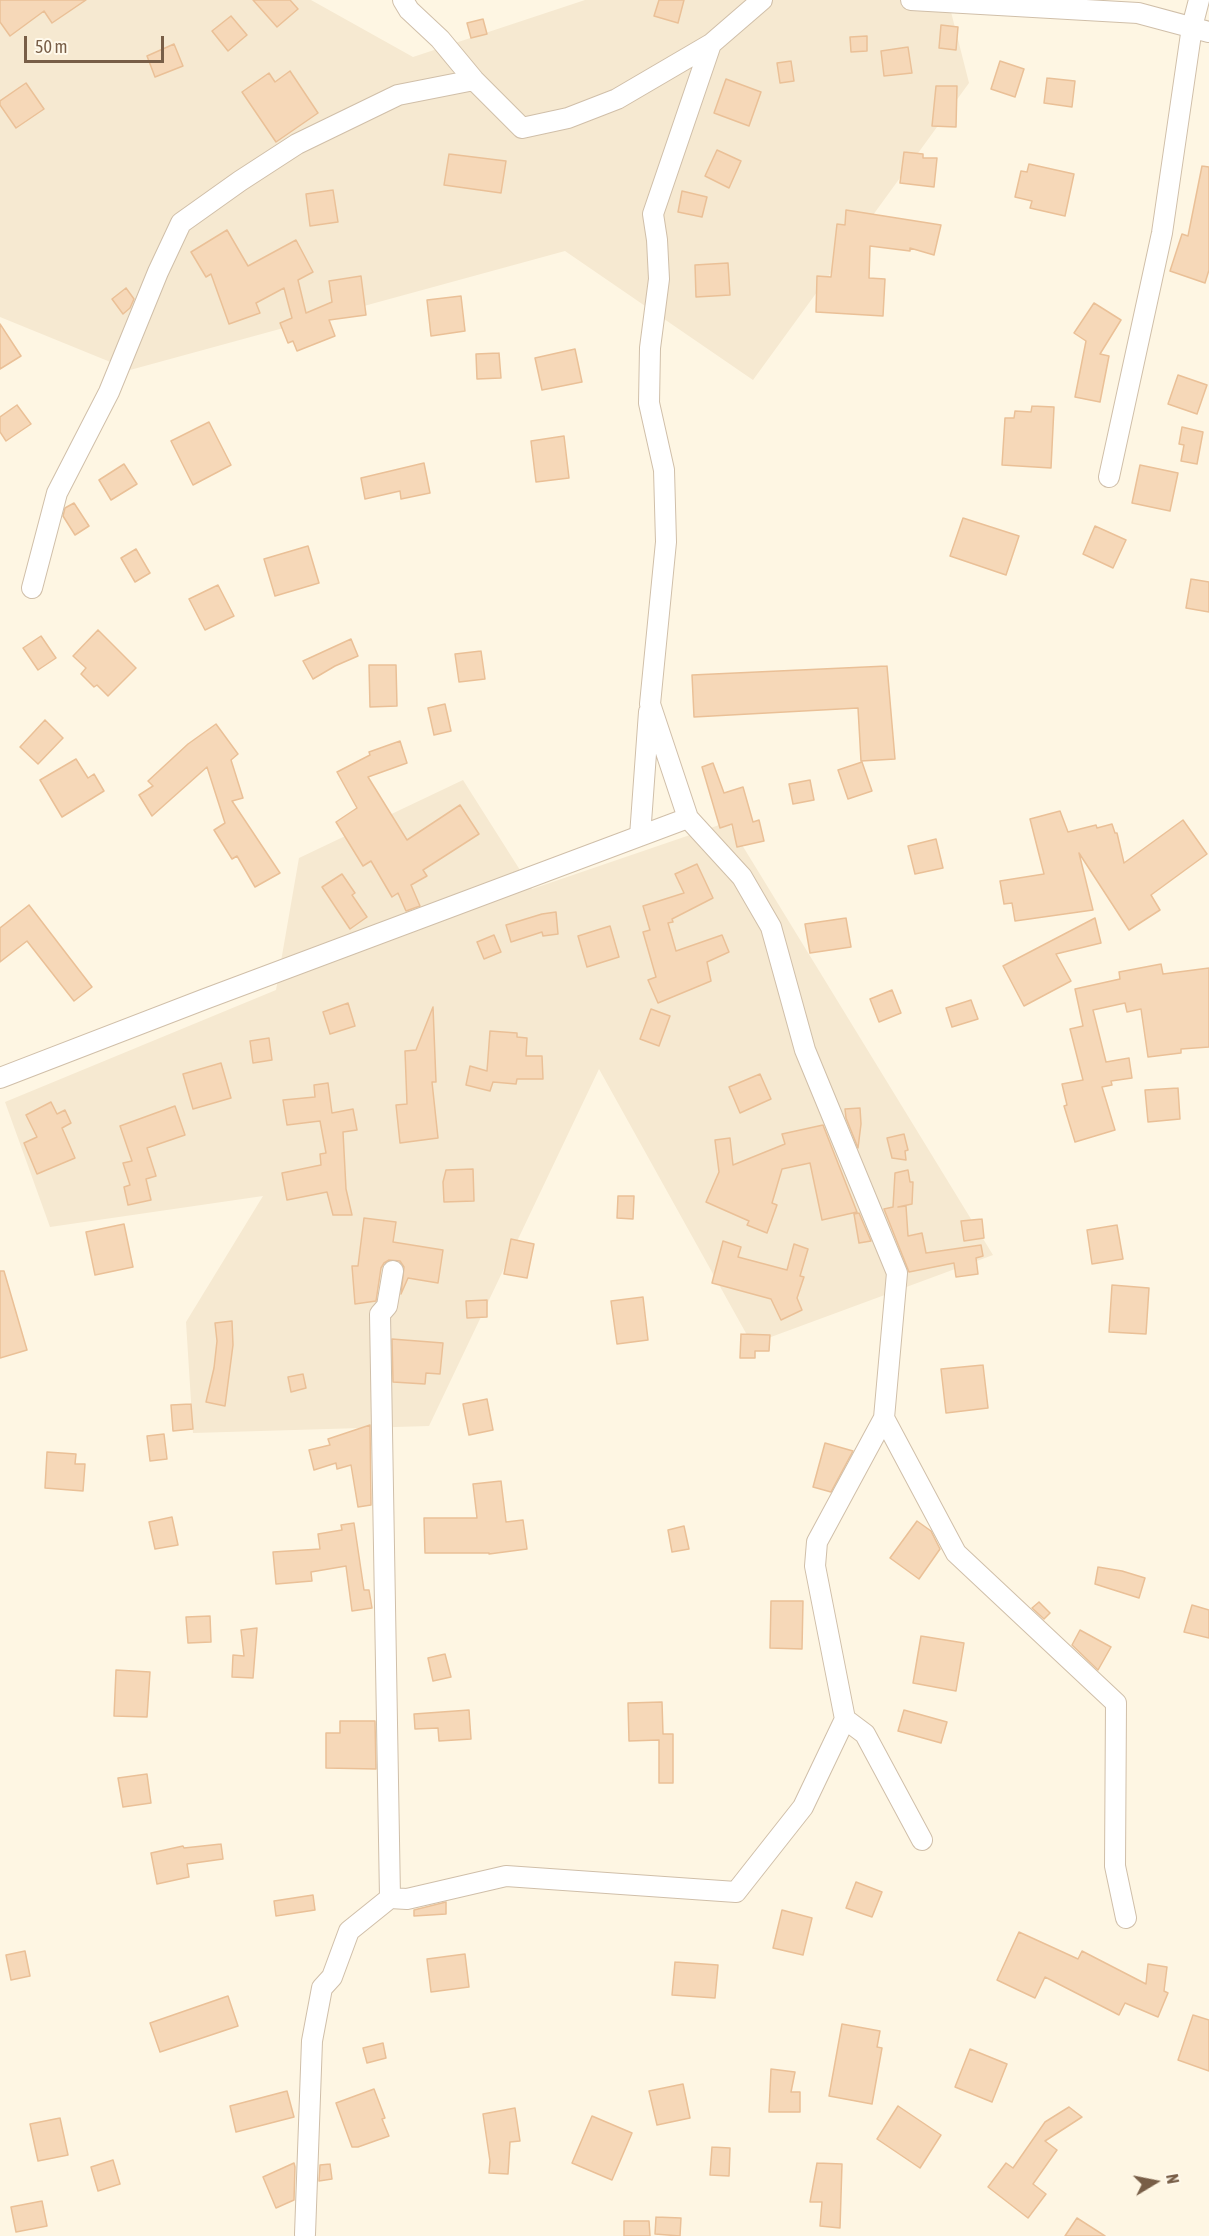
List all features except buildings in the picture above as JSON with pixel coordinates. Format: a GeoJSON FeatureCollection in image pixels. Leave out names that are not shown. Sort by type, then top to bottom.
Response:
{"type":"FeatureCollection","features":[{"type":"Feature","properties":{"kind":"street"},"geometry":{"type":"LineString","coordinates":[[403,0],[409,10],[440,39],[474,81],[522,128],[568,118],[617,99],[711,44],[762,0]]}},
{"type":"Feature","properties":{"kind":"street"},"geometry":{"type":"LineString","coordinates":[[911,0],[1138,14],[1201,29]]}},
{"type":"Feature","properties":{"kind":"street"},"geometry":{"type":"LineString","coordinates":[[1109,477],[1162,233],[1201,29],[1199,0]]}},
{"type":"Feature","properties":{"kind":"street"},"geometry":{"type":"LineString","coordinates":[[640,836],[666,542],[664,470],[650,403],[650,348],[659,279],[653,214],[711,44]]}},
{"type":"Feature","properties":{"kind":"street"},"geometry":{"type":"LineString","coordinates":[[32,588],[57,493],[109,392],[158,272],[181,223],[297,144],[398,95],[474,81]]}},
{"type":"Feature","properties":{"kind":"street"},"geometry":{"type":"LineString","coordinates":[[305,2234],[312,2041],[322,1988],[332,1977],[349,1930],[390,1898],[407,1899],[506,1876],[736,1892],[802,1807],[845,1719],[815,1566],[818,1542],[884,1418],[897,1273],[805,1050],[771,927],[742,877],[688,818],[650,704]]}},
{"type":"Feature","properties":{"kind":"street"},"geometry":{"type":"LineString","coordinates":[[0,1078],[688,818]]}},
{"type":"Feature","properties":{"kind":"street"},"geometry":{"type":"LineString","coordinates":[[390,1898],[380,1314],[387,1306],[393,1271]]}},
{"type":"Feature","properties":{"kind":"street"},"geometry":{"type":"LineString","coordinates":[[884,1418],[956,1553],[1116,1703],[1115,1866],[1126,1918]]}},
{"type":"Feature","properties":{"kind":"street"},"geometry":{"type":"LineString","coordinates":[[845,1719],[865,1734],[922,1840]]}},
{"type":"Feature","properties":{"kind":"shaded area"},"geometry":{"type":"Polygon","coordinates":[[[0,0],[311,0],[413,57],[585,0],[948,0],[969,83],[753,380],[565,251],[130,370],[0,317],[0,0]]]}},
{"type":"Feature","properties":{"kind":"shaded area"},"geometry":{"type":"Polygon","coordinates":[[[463,780],[532,889],[728,822],[993,1255],[752,1344],[599,1069],[429,1426],[193,1433],[186,1322],[263,1196],[50,1227],[5,1102],[276,990],[299,858],[463,780]]]}}]}
